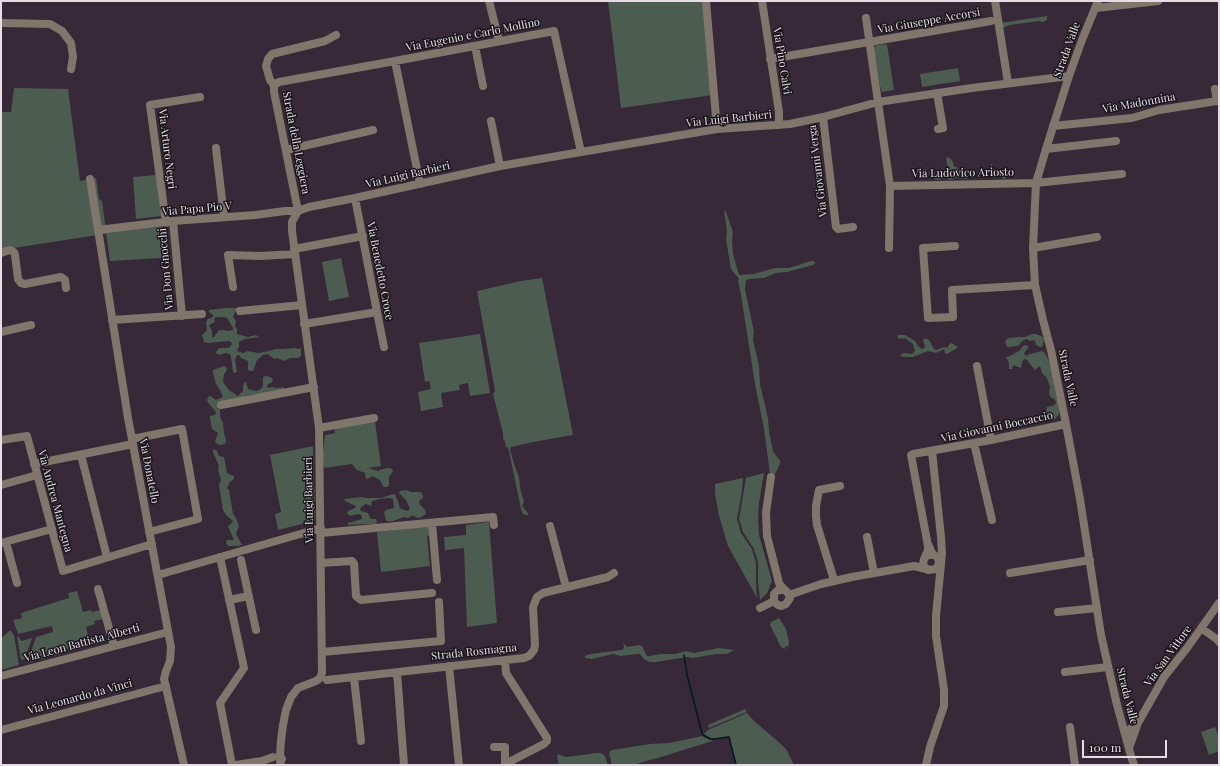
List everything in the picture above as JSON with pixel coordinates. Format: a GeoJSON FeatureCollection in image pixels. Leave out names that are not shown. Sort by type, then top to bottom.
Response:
{"type":"FeatureCollection","features":[{"type":"Feature","properties":{"kind":"street"},"geometry":{"type":"LineString","coordinates":[[489,1],[499,41]]}},
{"type":"Feature","properties":{"kind":"street"},"geometry":{"type":"LineString","coordinates":[[706,1],[717,129]]}},
{"type":"Feature","properties":{"kind":"street","name":"Via Pino Calvi"},"geometry":{"type":"LineString","coordinates":[[762,1],[779,112],[779,125]]}},
{"type":"Feature","properties":{"kind":"street"},"geometry":{"type":"LineString","coordinates":[[995,1],[1008,83]]}},
{"type":"Feature","properties":{"kind":"street"},"geometry":{"type":"LineString","coordinates":[[1097,4],[1158,1]]}},
{"type":"Feature","properties":{"kind":"street","name":"Strada Valle"},"geometry":{"type":"LineString","coordinates":[[1097,4],[1069,76],[1036,183],[1033,248],[1035,285],[1042,320],[1051,350],[1066,424],[1090,560],[1101,635],[1134,765]]}},
{"type":"Feature","properties":{"kind":"street"},"geometry":{"type":"LineString","coordinates":[[866,18],[890,186],[889,248]]}},
{"type":"Feature","properties":{"kind":"street","name":"Via Giuseppe Accorsi"},"geometry":{"type":"LineString","coordinates":[[770,59],[992,21]]}},
{"type":"Feature","properties":{"kind":"street"},"geometry":{"type":"LineString","coordinates":[[1,23],[50,24],[62,31],[71,44],[73,57],[71,69]]}},
{"type":"Feature","properties":{"kind":"street","name":"Via Eugenio e Carlo Mollino"},"geometry":{"type":"LineString","coordinates":[[274,85],[279,82],[395,62],[554,31],[581,152]]}},
{"type":"Feature","properties":{"kind":"street","name":"Strada della Leggiera"},"geometry":{"type":"LineString","coordinates":[[298,211],[274,92],[274,85],[270,80],[266,66],[268,59],[272,54],[325,41],[336,35]]}},
{"type":"Feature","properties":{"kind":"street"},"geometry":{"type":"LineString","coordinates":[[475,46],[484,86]]}},
{"type":"Feature","properties":{"kind":"street"},"geometry":{"type":"LineString","coordinates":[[395,62],[420,184]]}},
{"type":"Feature","properties":{"kind":"street","name":"Via Luigi Barbieri"},"geometry":{"type":"LineString","coordinates":[[322,673],[319,428],[292,231],[292,222],[298,211],[309,207],[500,166],[717,129],[796,123],[878,102],[1008,83],[1069,76]]}},
{"type":"Feature","properties":{"kind":"street","name":"Via Madonnina"},"geometry":{"type":"LineString","coordinates":[[1053,126],[1132,118],[1159,110],[1217,101],[1215,90]]}},
{"type":"Feature","properties":{"kind":"street"},"geometry":{"type":"LineString","coordinates":[[937,93],[943,128],[938,129]]}},
{"type":"Feature","properties":{"kind":"street","name":"Via Arturo Negri"},"geometry":{"type":"LineString","coordinates":[[170,222],[150,105],[200,97]]}},
{"type":"Feature","properties":{"kind":"street","name":"Via Giovanni Verga"},"geometry":{"type":"LineString","coordinates":[[823,117],[836,227],[838,229],[853,227]]}},
{"type":"Feature","properties":{"kind":"street"},"geometry":{"type":"LineString","coordinates":[[491,121],[500,166]]}},
{"type":"Feature","properties":{"kind":"street"},"geometry":{"type":"LineString","coordinates":[[286,150],[373,130]]}},
{"type":"Feature","properties":{"kind":"street"},"geometry":{"type":"LineString","coordinates":[[1046,149],[1116,141]]}},
{"type":"Feature","properties":{"kind":"street"},"geometry":{"type":"LineString","coordinates":[[216,148],[224,217]]}},
{"type":"Feature","properties":{"kind":"street","name":"Via Ludovico Ariosto"},"geometry":{"type":"LineString","coordinates":[[890,186],[1036,183],[1122,174]]}},
{"type":"Feature","properties":{"kind":"street","name":"Via Donatello"},"geometry":{"type":"LineString","coordinates":[[90,179],[132,442],[171,647],[170,661],[164,679],[184,765]]}},
{"type":"Feature","properties":{"kind":"street","name":"Via Benedetto Croce"},"geometry":{"type":"LineString","coordinates":[[355,198],[384,347]]}},
{"type":"Feature","properties":{"kind":"street","name":"Via Papa Pio V"},"geometry":{"type":"LineString","coordinates":[[98,230],[285,211],[298,211]]}},
{"type":"Feature","properties":{"kind":"street","name":"Via Don Gnocchi"},"geometry":{"type":"LineString","coordinates":[[170,222],[182,316]]}},
{"type":"Feature","properties":{"kind":"street"},"geometry":{"type":"LineString","coordinates":[[233,287],[228,255],[260,256],[295,252],[363,236]]}},
{"type":"Feature","properties":{"kind":"street"},"geometry":{"type":"LineString","coordinates":[[1033,248],[1097,237]]}},
{"type":"Feature","properties":{"kind":"street"},"geometry":{"type":"LineString","coordinates":[[955,246],[924,248],[928,318],[954,317],[952,290],[1035,285]]}},
{"type":"Feature","properties":{"kind":"street"},"geometry":{"type":"LineString","coordinates":[[1,252],[10,250],[14,252],[18,279],[20,283],[25,284],[61,277],[65,280],[66,288]]}},
{"type":"Feature","properties":{"kind":"street"},"geometry":{"type":"LineString","coordinates":[[240,311],[302,305]]}},
{"type":"Feature","properties":{"kind":"street"},"geometry":{"type":"LineString","coordinates":[[304,324],[377,312]]}},
{"type":"Feature","properties":{"kind":"street"},"geometry":{"type":"LineString","coordinates":[[112,320],[202,314]]}},
{"type":"Feature","properties":{"kind":"street"},"geometry":{"type":"LineString","coordinates":[[1,332],[31,325]]}},
{"type":"Feature","properties":{"kind":"street"},"geometry":{"type":"LineString","coordinates":[[977,366],[991,440]]}},
{"type":"Feature","properties":{"kind":"street"},"geometry":{"type":"LineString","coordinates":[[221,405],[314,387]]}},
{"type":"Feature","properties":{"kind":"street"},"geometry":{"type":"LineString","coordinates":[[319,428],[374,418]]}},
{"type":"Feature","properties":{"kind":"street","name":"Via Giovanni Boccaccio"},"geometry":{"type":"LineString","coordinates":[[928,544],[911,455],[1066,424]]}},
{"type":"Feature","properties":{"kind":"street"},"geometry":{"type":"LineString","coordinates":[[34,464],[81,455],[182,429],[198,519],[149,532]]}},
{"type":"Feature","properties":{"kind":"street","name":"Via Andrea Mantegna"},"geometry":{"type":"LineString","coordinates":[[1,440],[27,436],[63,571],[107,557]]}},
{"type":"Feature","properties":{"kind":"street"},"geometry":{"type":"LineString","coordinates":[[974,443],[992,520]]}},
{"type":"Feature","properties":{"kind":"street"},"geometry":{"type":"LineString","coordinates":[[926,765],[930,747],[944,706],[944,690],[936,636],[937,565],[941,537],[932,451]]}},
{"type":"Feature","properties":{"kind":"street"},"geometry":{"type":"LineString","coordinates":[[81,455],[107,557],[152,544]]}},
{"type":"Feature","properties":{"kind":"street"},"geometry":{"type":"LineString","coordinates":[[1,485],[37,475]]}},
{"type":"Feature","properties":{"kind":"street"},"geometry":{"type":"LineString","coordinates":[[771,477],[766,512],[768,536],[778,580],[787,593],[788,603],[778,605],[774,601]]}},
{"type":"Feature","properties":{"kind":"street"},"geometry":{"type":"LineString","coordinates":[[834,580],[817,525],[816,511],[819,490],[840,486]]}},
{"type":"Feature","properties":{"kind":"street"},"geometry":{"type":"LineString","coordinates":[[158,575],[220,557],[321,531],[493,517],[494,524]]}},
{"type":"Feature","properties":{"kind":"street"},"geometry":{"type":"LineString","coordinates":[[432,523],[437,580]]}},
{"type":"Feature","properties":{"kind":"street"},"geometry":{"type":"LineString","coordinates":[[550,526],[566,587]]}},
{"type":"Feature","properties":{"kind":"street"},"geometry":{"type":"LineString","coordinates":[[17,583],[3,542],[52,529]]}},
{"type":"Feature","properties":{"kind":"street"},"geometry":{"type":"LineString","coordinates":[[867,536],[874,573]]}},
{"type":"Feature","properties":{"kind":"street"},"geometry":{"type":"LineString","coordinates":[[928,544],[937,565]]}},
{"type":"Feature","properties":{"kind":"street"},"geometry":{"type":"LineString","coordinates":[[928,544],[928,550],[923,564],[937,565]]}},
{"type":"Feature","properties":{"kind":"street"},"geometry":{"type":"LineString","coordinates":[[910,567],[917,564],[930,554],[937,565]]}},
{"type":"Feature","properties":{"kind":"street"},"geometry":{"type":"LineString","coordinates":[[220,557],[244,668],[220,703],[232,765]]}},
{"type":"Feature","properties":{"kind":"street"},"geometry":{"type":"LineString","coordinates":[[241,560],[256,630]]}},
{"type":"Feature","properties":{"kind":"street"},"geometry":{"type":"LineString","coordinates":[[1010,573],[1090,560]]}},
{"type":"Feature","properties":{"kind":"street"},"geometry":{"type":"LineString","coordinates":[[321,563],[352,562],[354,564],[356,596],[361,600],[432,593]]}},
{"type":"Feature","properties":{"kind":"street"},"geometry":{"type":"LineString","coordinates":[[776,592],[780,590],[787,593],[834,580],[910,567],[937,565]]}},
{"type":"Feature","properties":{"kind":"street","name":"Strada Rosmagna"},"geometry":{"type":"LineString","coordinates":[[316,681],[524,658],[532,653],[535,645],[533,607],[537,597],[543,593],[608,577],[614,573]]}},
{"type":"Feature","properties":{"kind":"street"},"geometry":{"type":"LineString","coordinates":[[774,601],[778,580]]}},
{"type":"Feature","properties":{"kind":"street"},"geometry":{"type":"LineString","coordinates":[[98,589],[114,646]]}},
{"type":"Feature","properties":{"kind":"street"},"geometry":{"type":"LineString","coordinates":[[230,602],[249,596]]}},
{"type":"Feature","properties":{"kind":"street"},"geometry":{"type":"LineString","coordinates":[[760,608],[774,601]]}},
{"type":"Feature","properties":{"kind":"street"},"geometry":{"type":"LineString","coordinates":[[322,652],[441,641],[439,602]]}},
{"type":"Feature","properties":{"kind":"street","name":"Via San Vittore"},"geometry":{"type":"LineString","coordinates":[[1129,748],[1138,723],[1164,677],[1202,628],[1219,603]]}},
{"type":"Feature","properties":{"kind":"street"},"geometry":{"type":"LineString","coordinates":[[1058,612],[1097,608]]}},
{"type":"Feature","properties":{"kind":"street"},"geometry":{"type":"LineString","coordinates":[[1202,628],[1219,642]]}},
{"type":"Feature","properties":{"kind":"street","name":"Via Leon Battista Alberti"},"geometry":{"type":"LineString","coordinates":[[1,676],[168,632]]}},
{"type":"Feature","properties":{"kind":"street"},"geometry":{"type":"LineString","coordinates":[[494,747],[505,747],[508,763],[547,741],[547,738],[506,673],[505,660]]}},
{"type":"Feature","properties":{"kind":"street"},"geometry":{"type":"LineString","coordinates":[[449,666],[459,765]]}},
{"type":"Feature","properties":{"kind":"street"},"geometry":{"type":"LineString","coordinates":[[1065,672],[1108,667]]}},
{"type":"Feature","properties":{"kind":"street"},"geometry":{"type":"LineString","coordinates":[[397,672],[404,765]]}},
{"type":"Feature","properties":{"kind":"street"},"geometry":{"type":"LineString","coordinates":[[236,765],[259,764],[278,760],[286,710],[291,697],[298,688],[316,681],[320,678],[322,673],[327,680]]}},
{"type":"Feature","properties":{"kind":"street"},"geometry":{"type":"LineString","coordinates":[[354,678],[361,741]]}},
{"type":"Feature","properties":{"kind":"street","name":"Via Leonardo da Vinci"},"geometry":{"type":"LineString","coordinates":[[1,730],[166,686]]}},
{"type":"Feature","properties":{"kind":"street","name":"Via San Vittore"},"geometry":{"type":"LineString","coordinates":[[1125,733],[1138,723]]}},
{"type":"Feature","properties":{"kind":"street"},"geometry":{"type":"LineString","coordinates":[[1070,727],[1075,765]]}},
{"type":"Feature","properties":{"kind":"green space"},"geometry":{"type":"Polygon","coordinates":[[[608,1],[703,1],[713,95],[621,108],[608,1]]]}},
{"type":"Feature","properties":{"kind":"green space"},"geometry":{"type":"Polygon","coordinates":[[[1047,16],[1047,20],[1043,22],[1039,21],[1010,25],[1001,30],[1000,23],[1047,16]]]}},
{"type":"Feature","properties":{"kind":"green space"},"geometry":{"type":"Polygon","coordinates":[[[887,44],[894,90],[882,92],[874,48],[876,45],[887,44]]]}},
{"type":"Feature","properties":{"kind":"green space"},"geometry":{"type":"Polygon","coordinates":[[[958,68],[960,81],[922,87],[920,74],[958,68]]]}},
{"type":"Feature","properties":{"kind":"green space"},"geometry":{"type":"Polygon","coordinates":[[[14,88],[68,89],[80,181],[96,178],[99,199],[102,201],[106,231],[163,227],[165,229],[166,251],[161,258],[110,261],[106,234],[1,250],[1,112],[11,112],[14,88]]]}},
{"type":"Feature","properties":{"kind":"green space"},"geometry":{"type":"Polygon","coordinates":[[[947,157],[950,158],[954,166],[958,168],[959,173],[968,179],[933,179],[931,176],[932,174],[945,171],[948,167],[947,157]]]}},
{"type":"Feature","properties":{"kind":"green space"},"geometry":{"type":"Polygon","coordinates":[[[991,163],[994,170],[1006,171],[1008,175],[1006,178],[1004,179],[999,176],[995,178],[993,177],[991,173],[991,163]]]}},
{"type":"Feature","properties":{"kind":"green space"},"geometry":{"type":"Polygon","coordinates":[[[156,175],[161,216],[136,219],[133,177],[156,175]]]}},
{"type":"Feature","properties":{"kind":"green space"},"geometry":{"type":"Polygon","coordinates":[[[724,210],[733,232],[733,254],[739,275],[753,274],[775,268],[789,268],[811,261],[814,261],[815,263],[813,265],[787,272],[776,273],[764,278],[748,279],[746,281],[745,289],[754,332],[753,340],[759,366],[760,384],[768,418],[769,432],[773,451],[780,461],[775,474],[770,474],[739,279],[731,269],[726,239],[727,231],[724,210]]]}},
{"type":"Feature","properties":{"kind":"green space"},"geometry":{"type":"Polygon","coordinates":[[[341,258],[349,297],[329,301],[322,262],[341,258]]]}},
{"type":"Feature","properties":{"kind":"green space"},"geometry":{"type":"Polygon","coordinates":[[[542,278],[573,435],[511,447],[510,450],[519,477],[524,502],[522,506],[528,513],[528,515],[526,515],[523,514],[521,509],[509,451],[508,447],[506,448],[505,441],[503,439],[503,433],[493,394],[495,391],[477,291],[542,278]]]}},
{"type":"Feature","properties":{"kind":"green space"},"geometry":{"type":"Polygon","coordinates":[[[240,308],[235,312],[233,317],[236,321],[235,326],[237,329],[237,334],[248,337],[256,335],[259,337],[245,339],[239,342],[239,347],[237,350],[239,352],[243,353],[248,351],[258,353],[275,349],[301,348],[301,356],[284,361],[277,358],[274,359],[268,354],[263,355],[257,360],[253,371],[251,371],[248,370],[248,361],[237,355],[235,360],[237,372],[234,373],[230,354],[226,353],[219,355],[216,353],[220,348],[230,347],[232,344],[231,342],[204,342],[202,335],[207,330],[206,322],[208,319],[213,317],[209,310],[240,308]],[[216,317],[214,319],[215,322],[209,325],[212,331],[212,337],[214,337],[219,330],[233,330],[227,318],[216,317]]]}},
{"type":"Feature","properties":{"kind":"green space"},"geometry":{"type":"Polygon","coordinates":[[[480,334],[490,393],[470,396],[468,383],[459,385],[460,390],[441,393],[443,407],[421,411],[418,392],[431,389],[429,381],[425,382],[419,343],[480,334]]]}},
{"type":"Feature","properties":{"kind":"green space"},"geometry":{"type":"Polygon","coordinates":[[[1032,334],[1043,337],[1044,341],[1042,347],[1036,345],[1035,341],[1033,340],[1030,341],[1026,339],[1018,346],[1007,347],[1005,342],[1008,338],[1025,337],[1032,334]]]}},
{"type":"Feature","properties":{"kind":"green space"},"geometry":{"type":"Polygon","coordinates":[[[905,335],[915,341],[922,349],[925,346],[923,340],[925,338],[929,340],[936,350],[944,347],[947,348],[951,343],[957,346],[957,348],[947,354],[945,353],[944,349],[936,353],[928,351],[913,357],[902,357],[900,355],[904,353],[912,354],[915,351],[913,344],[905,338],[899,339],[897,336],[905,335]]]}},
{"type":"Feature","properties":{"kind":"green space"},"geometry":{"type":"Polygon","coordinates":[[[1024,345],[1028,346],[1024,353],[1026,356],[1042,351],[1045,353],[1051,366],[1059,408],[1059,414],[1055,419],[1046,419],[1045,417],[1047,407],[1055,405],[1056,402],[1050,397],[1050,387],[1047,378],[1042,373],[1040,366],[1035,370],[1025,359],[1022,362],[1021,368],[1013,365],[1012,369],[1009,369],[1009,363],[1006,357],[1019,351],[1024,345]]]}},
{"type":"Feature","properties":{"kind":"green space"},"geometry":{"type":"Polygon","coordinates":[[[224,366],[227,370],[224,374],[223,382],[229,390],[238,396],[243,391],[245,382],[248,389],[257,391],[261,389],[263,386],[263,377],[266,376],[273,379],[272,382],[267,385],[268,388],[284,387],[284,389],[219,402],[218,408],[220,410],[220,417],[223,423],[226,440],[225,444],[219,445],[215,442],[218,433],[212,429],[210,418],[210,416],[215,415],[216,412],[207,400],[209,396],[216,400],[223,397],[216,384],[213,370],[224,366]]]}},
{"type":"Feature","properties":{"kind":"green space"},"geometry":{"type":"Polygon","coordinates":[[[375,421],[381,466],[368,468],[378,471],[389,468],[392,469],[393,471],[389,477],[388,487],[384,487],[380,480],[372,476],[366,479],[365,473],[357,470],[352,464],[324,468],[322,461],[325,435],[335,433],[334,427],[375,421]]]}},
{"type":"Feature","properties":{"kind":"green space"},"geometry":{"type":"Polygon","coordinates":[[[313,446],[314,522],[312,524],[307,525],[306,523],[278,530],[275,514],[281,512],[270,455],[313,446]]]}},
{"type":"Feature","properties":{"kind":"green space"},"geometry":{"type":"Polygon","coordinates":[[[215,449],[219,456],[224,457],[227,473],[234,476],[234,479],[230,482],[227,488],[229,490],[233,514],[239,526],[236,534],[242,545],[228,546],[226,543],[227,540],[234,540],[228,526],[233,521],[223,510],[219,485],[221,480],[218,470],[219,466],[213,452],[215,449]]]}},
{"type":"Feature","properties":{"kind":"green space"},"geometry":{"type":"Polygon","coordinates":[[[764,473],[759,503],[759,535],[772,581],[767,593],[760,600],[758,562],[754,549],[743,532],[739,519],[746,478],[764,473]]]}},
{"type":"Feature","properties":{"kind":"green space"},"geometry":{"type":"Polygon","coordinates":[[[743,478],[737,519],[741,533],[752,549],[756,563],[757,598],[728,546],[719,516],[715,494],[715,484],[743,478]]]}},
{"type":"Feature","properties":{"kind":"green space"},"geometry":{"type":"Polygon","coordinates":[[[407,490],[422,493],[423,498],[419,503],[425,510],[426,514],[419,518],[413,515],[408,518],[404,517],[393,521],[386,521],[384,512],[394,508],[393,499],[379,499],[372,501],[371,506],[366,504],[360,509],[361,511],[368,513],[371,519],[376,519],[377,522],[375,524],[348,525],[348,523],[362,519],[362,517],[358,514],[351,516],[347,513],[356,506],[345,501],[344,499],[362,497],[381,498],[393,494],[396,495],[400,508],[408,511],[410,509],[406,500],[399,493],[400,491],[407,490]]]}},
{"type":"Feature","properties":{"kind":"green space"},"geometry":{"type":"Polygon","coordinates":[[[489,522],[497,623],[467,627],[464,548],[445,550],[444,537],[466,535],[466,525],[489,522]]]}},
{"type":"Feature","properties":{"kind":"green space"},"geometry":{"type":"Polygon","coordinates":[[[429,526],[430,535],[427,536],[430,566],[381,572],[377,532],[429,526]]]}},
{"type":"Feature","properties":{"kind":"green space"},"geometry":{"type":"Polygon","coordinates":[[[77,591],[83,612],[101,610],[103,619],[94,621],[95,624],[86,627],[89,640],[107,638],[108,641],[27,663],[36,637],[53,632],[52,626],[18,634],[13,620],[22,618],[21,613],[69,598],[68,593],[77,591]]]}},
{"type":"Feature","properties":{"kind":"green space"},"geometry":{"type":"Polygon","coordinates":[[[779,618],[786,629],[789,642],[788,647],[785,646],[785,649],[781,647],[770,625],[771,622],[779,618]]]}},
{"type":"Feature","properties":{"kind":"green space"},"geometry":{"type":"Polygon","coordinates":[[[11,631],[14,635],[19,665],[1,670],[1,638],[11,631]]]}},
{"type":"Feature","properties":{"kind":"green space"},"geometry":{"type":"Polygon","coordinates":[[[17,637],[19,637],[21,641],[32,638],[25,659],[21,660],[17,637]]]}},
{"type":"Feature","properties":{"kind":"green space"},"geometry":{"type":"Polygon","coordinates":[[[623,643],[627,647],[642,646],[647,656],[675,654],[686,651],[694,653],[719,648],[734,650],[727,654],[716,654],[693,658],[687,657],[656,662],[645,660],[640,654],[621,656],[613,654],[592,659],[585,658],[585,656],[590,654],[622,650],[624,648],[623,643]]]}},
{"type":"Feature","properties":{"kind":"green space"},"geometry":{"type":"Polygon","coordinates":[[[745,709],[747,712],[709,728],[708,725],[745,709]]]}},
{"type":"Feature","properties":{"kind":"green space"},"geometry":{"type":"Polygon","coordinates":[[[747,713],[786,749],[794,765],[737,765],[729,736],[716,739],[704,734],[708,730],[747,713]]]}},
{"type":"Feature","properties":{"kind":"green space"},"geometry":{"type":"Polygon","coordinates":[[[1215,727],[1219,737],[1219,751],[1209,755],[1201,732],[1215,727]]]}},
{"type":"Feature","properties":{"kind":"green space"},"geometry":{"type":"Polygon","coordinates":[[[702,736],[712,739],[712,741],[633,765],[612,765],[609,754],[612,750],[650,744],[670,743],[702,736]]]}},
{"type":"Feature","properties":{"kind":"green space"},"geometry":{"type":"Polygon","coordinates":[[[601,753],[605,756],[608,765],[559,765],[557,756],[558,754],[566,757],[601,753]]]}},
{"type":"Feature","properties":{"kind":"waterway"},"geometry":{"type":"LineString","coordinates":[[684,655],[687,675],[702,733]]}},
{"type":"Feature","properties":{"kind":"waterway"},"geometry":{"type":"LineString","coordinates":[[703,735],[710,739],[729,737],[736,765]]}}]}
